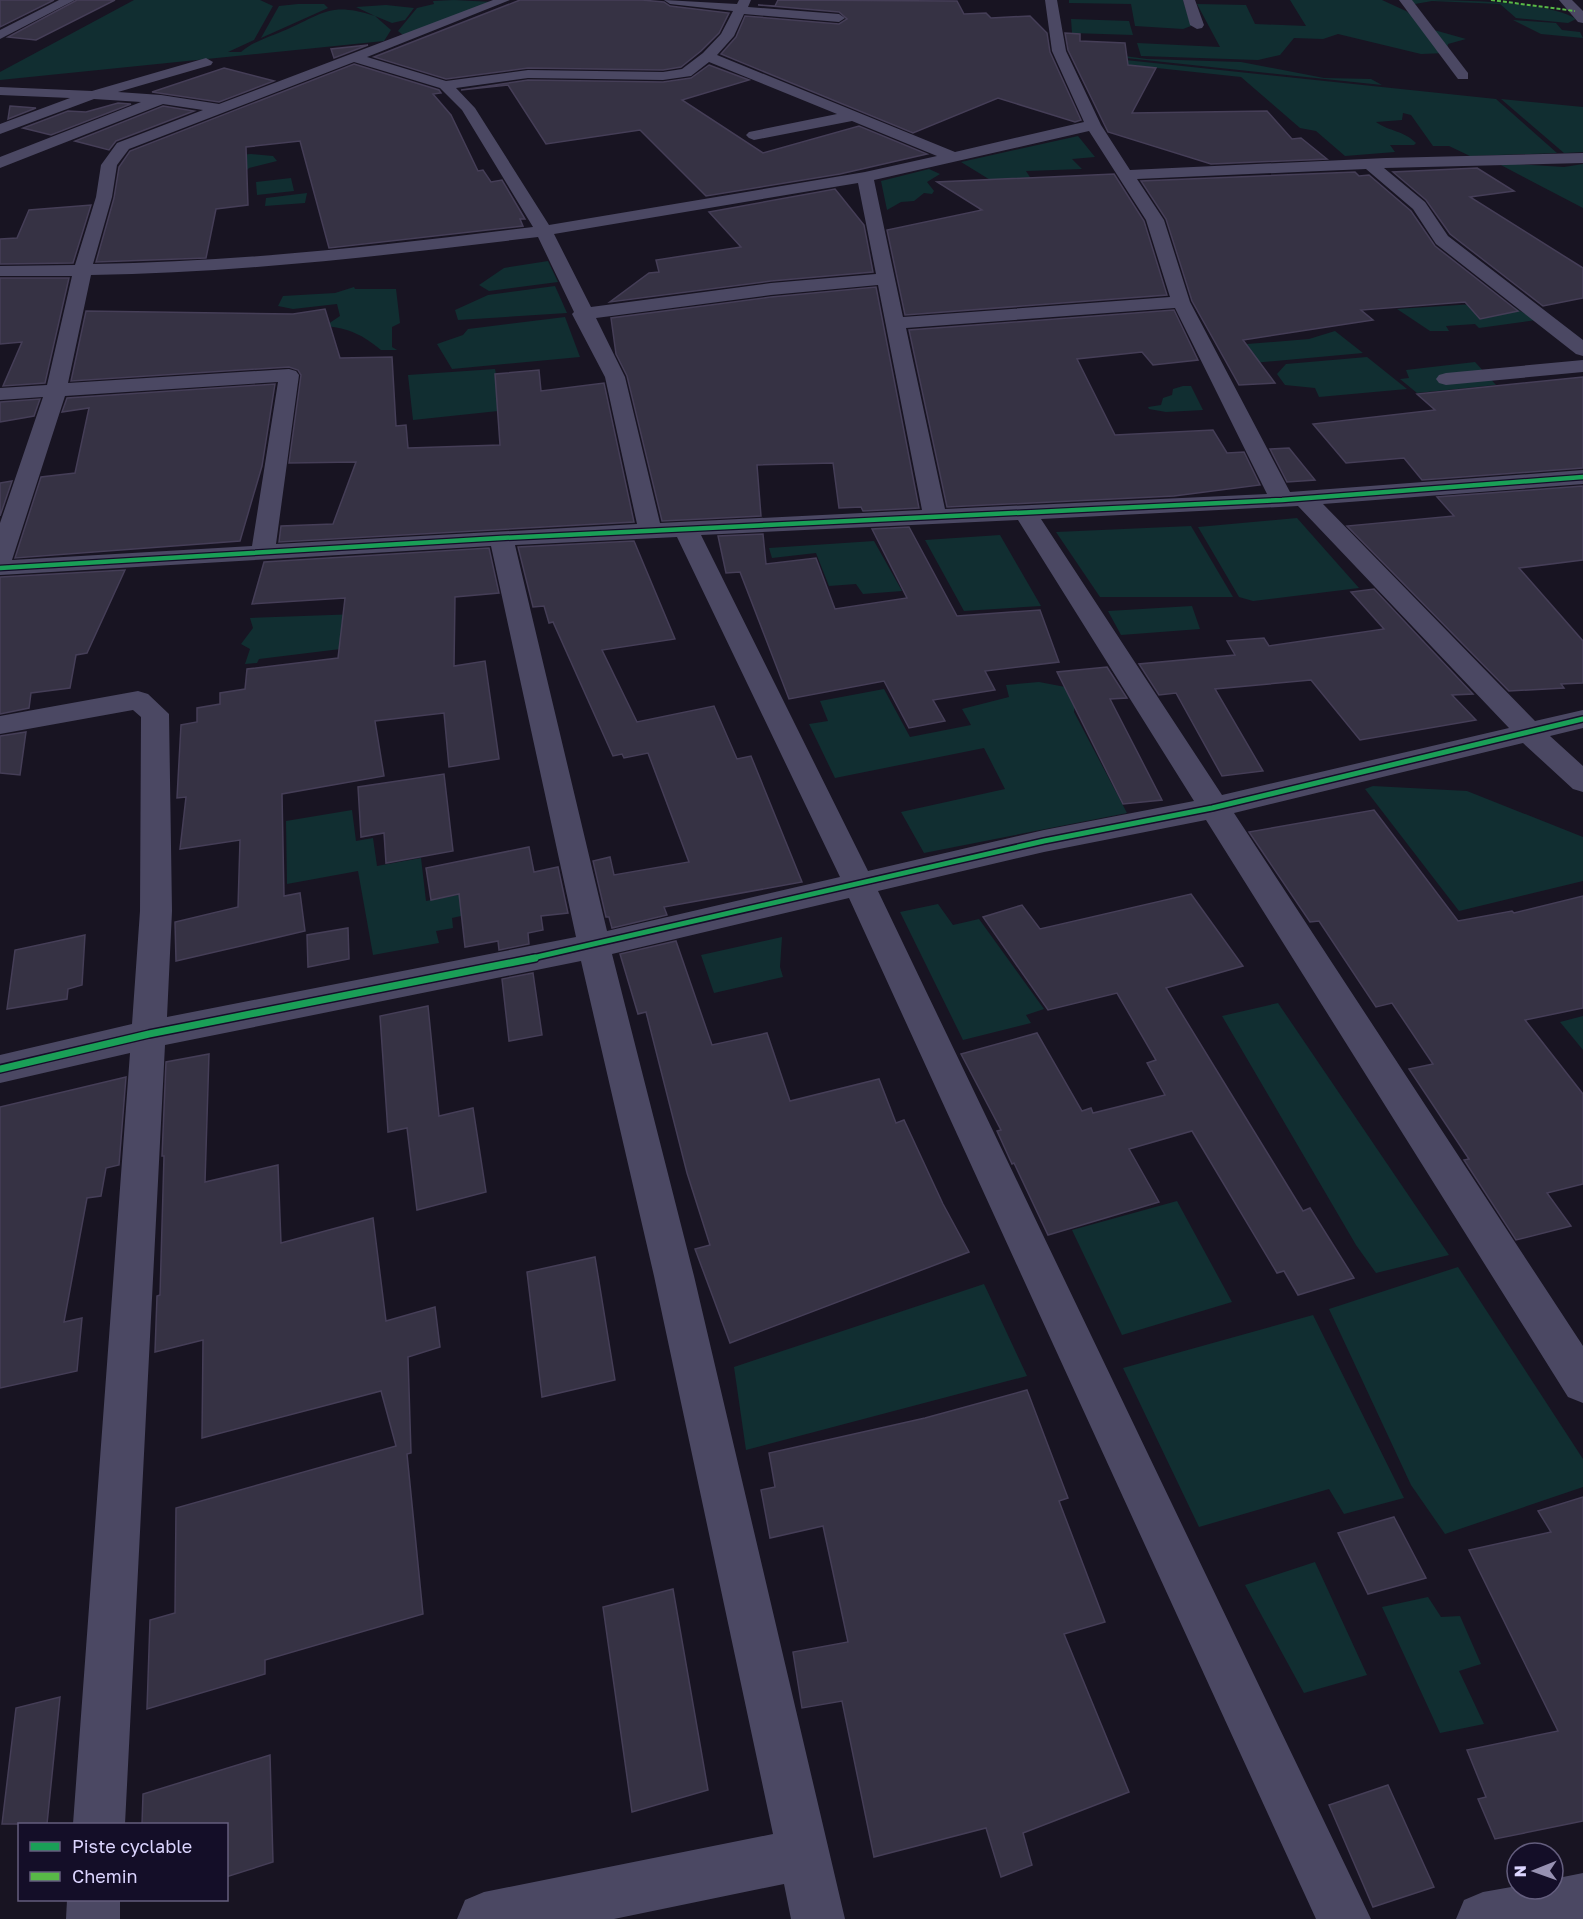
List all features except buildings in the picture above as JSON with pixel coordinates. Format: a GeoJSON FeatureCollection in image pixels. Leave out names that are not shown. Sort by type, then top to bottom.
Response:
{"type":"FeatureCollection","features":[{"type":"Feature","properties":{"kind":"street"},"geometry":{"type":"LineString","coordinates":[[0,35],[69,0]]}},
{"type":"Feature","properties":{"kind":"street"},"geometry":{"type":"LineString","coordinates":[[0,559],[56,391],[83,269],[104,197],[109,165],[123,146],[217,108],[504,0]]}},
{"type":"Feature","properties":{"kind":"street"},"geometry":{"type":"LineString","coordinates":[[670,0],[839,18]]}},
{"type":"Feature","properties":{"kind":"street"},"geometry":{"type":"LineString","coordinates":[[1051,0],[1059,51],[1093,125],[1128,175],[1155,220],[1181,302],[1293,499],[1529,732],[1583,782]]}},
{"type":"Feature","properties":{"kind":"street"},"geometry":{"type":"LineString","coordinates":[[1189,0],[1197,25]]}},
{"type":"Feature","properties":{"kind":"street"},"geometry":{"type":"LineString","coordinates":[[1405,0],[1463,76]]}},
{"type":"Feature","properties":{"kind":"street"},"geometry":{"type":"LineString","coordinates":[[1565,0],[1583,19]]}},
{"type":"Feature","properties":{"kind":"street"},"geometry":{"type":"LineString","coordinates":[[354,58],[445,85],[528,74],[663,76],[686,73],[708,56],[727,36],[742,6]]}},
{"type":"Feature","properties":{"kind":"street"},"geometry":{"type":"LineString","coordinates":[[708,56],[954,157]]}},
{"type":"Feature","properties":{"kind":"street"},"geometry":{"type":"LineString","coordinates":[[0,129],[48,109],[206,62]]}},
{"type":"Feature","properties":{"kind":"street"},"geometry":{"type":"LineString","coordinates":[[445,85],[468,108],[544,231],[582,314],[615,377],[668,530],[859,885],[1344,1919]]}},
{"type":"Feature","properties":{"kind":"street"},"geometry":{"type":"LineString","coordinates":[[0,91],[161,99],[217,108]]}},
{"type":"Feature","properties":{"kind":"street"},"geometry":{"type":"LineString","coordinates":[[0,163],[161,99]]}},
{"type":"Feature","properties":{"kind":"street"},"geometry":{"type":"LineString","coordinates":[[754,135],[852,116]]}},
{"type":"Feature","properties":{"kind":"street"},"geometry":{"type":"LineString","coordinates":[[0,271],[150,269],[341,256],[544,231],[865,177],[1093,125]]}},
{"type":"Feature","properties":{"kind":"street"},"geometry":{"type":"LineString","coordinates":[[1128,175],[1370,164],[1583,158]]}},
{"type":"Feature","properties":{"kind":"street"},"geometry":{"type":"LineString","coordinates":[[1370,164],[1419,206],[1442,240],[1583,350]]}},
{"type":"Feature","properties":{"kind":"street"},"geometry":{"type":"LineString","coordinates":[[865,177],[888,279],[935,517]]}},
{"type":"Feature","properties":{"kind":"street"},"geometry":{"type":"LineString","coordinates":[[582,314],[771,288],[888,279]]}},
{"type":"Feature","properties":{"kind":"street"},"geometry":{"type":"LineString","coordinates":[[896,323],[1181,302]]}},
{"type":"Feature","properties":{"kind":"street"},"geometry":{"type":"LineString","coordinates":[[1446,380],[1583,366]]}},
{"type":"Feature","properties":{"kind":"street"},"geometry":{"type":"LineString","coordinates":[[0,394],[289,375],[263,552]]}},
{"type":"Feature","properties":{"kind":"street"},"geometry":{"type":"LineString","coordinates":[[0,568],[501,538],[1293,499],[1583,477]]}},
{"type":"Feature","properties":{"kind":"street"},"geometry":{"type":"LineString","coordinates":[[1025,513],[1212,808],[1583,1383]]}},
{"type":"Feature","properties":{"kind":"street"},"geometry":{"type":"LineString","coordinates":[[501,538],[525,635],[594,946],[674,1276],[818,1919]]}},
{"type":"Feature","properties":{"kind":"street"},"geometry":{"type":"LineString","coordinates":[[0,725],[138,700],[155,714],[156,911],[99,1823]]}},
{"type":"Feature","properties":{"kind":"street"},"geometry":{"type":"LineString","coordinates":[[0,1069],[148,1034],[594,946],[1044,841],[1212,808],[1583,719]]}},
{"type":"Feature","properties":{"kind":"street"},"geometry":{"type":"LineString","coordinates":[[484,1919],[803,1854]]}},
{"type":"Feature","properties":{"kind":"street"},"geometry":{"type":"LineString","coordinates":[[1483,1919],[1583,1900]]}},
{"type":"Feature","properties":{"kind":"street"},"geometry":{"type":"LineString","coordinates":[[93,1919],[94,1901]]}},
{"type":"Feature","properties":{"kind":"green space"},"geometry":{"type":"Polygon","coordinates":[[[134,0],[260,0],[273,6],[254,40],[228,52],[241,52],[261,40],[318,15],[336,10],[375,16],[391,30],[384,41],[0,80],[0,72],[134,0]]]}},
{"type":"Feature","properties":{"kind":"green space"},"geometry":{"type":"Polygon","coordinates":[[[1069,0],[1183,0],[1191,26],[1183,29],[1135,26],[1131,4],[1069,3],[1069,0]]]}},
{"type":"Feature","properties":{"kind":"green space"},"geometry":{"type":"Polygon","coordinates":[[[1290,0],[1382,0],[1406,11],[1427,28],[1466,39],[1448,44],[1446,53],[1421,54],[1338,34],[1323,39],[1294,38],[1280,55],[1258,60],[1141,56],[1137,43],[1220,47],[1197,4],[1246,5],[1255,24],[1306,26],[1290,0]]]}},
{"type":"Feature","properties":{"kind":"green space"},"geometry":{"type":"Polygon","coordinates":[[[1411,0],[1498,2],[1544,8],[1576,19],[1568,23],[1516,18],[1500,4],[1432,1],[1415,4],[1411,0]]]}},
{"type":"Feature","properties":{"kind":"green space"},"geometry":{"type":"Polygon","coordinates":[[[433,1],[493,2],[403,35],[398,31],[417,8],[434,4],[433,1]]]}},
{"type":"Feature","properties":{"kind":"green space"},"geometry":{"type":"Polygon","coordinates":[[[324,4],[328,8],[261,38],[279,6],[324,4]]]}},
{"type":"Feature","properties":{"kind":"green space"},"geometry":{"type":"Polygon","coordinates":[[[386,5],[414,8],[405,20],[392,23],[356,7],[386,5]]]}},
{"type":"Feature","properties":{"kind":"green space"},"geometry":{"type":"Polygon","coordinates":[[[1071,19],[1129,21],[1133,35],[1072,33],[1071,19]]]}},
{"type":"Feature","properties":{"kind":"green space"},"geometry":{"type":"Polygon","coordinates":[[[1513,20],[1556,23],[1562,30],[1580,32],[1583,38],[1541,34],[1513,20]]]}},
{"type":"Feature","properties":{"kind":"green space"},"geometry":{"type":"Polygon","coordinates":[[[1078,50],[1147,59],[1241,62],[1324,78],[1371,79],[1382,85],[1079,53],[1078,50]]]}},
{"type":"Feature","properties":{"kind":"green space"},"geometry":{"type":"Polygon","coordinates":[[[1078,55],[1496,99],[1557,153],[1470,156],[1449,146],[1433,146],[1411,115],[1403,113],[1402,120],[1376,122],[1406,136],[1416,143],[1414,145],[1390,145],[1395,152],[1345,156],[1316,131],[1300,128],[1241,77],[1082,60],[1078,55]]]}},
{"type":"Feature","properties":{"kind":"green space"},"geometry":{"type":"Polygon","coordinates":[[[1501,99],[1583,107],[1583,152],[1564,153],[1501,99]]]}},
{"type":"Feature","properties":{"kind":"green space"},"geometry":{"type":"Polygon","coordinates":[[[1078,136],[1095,157],[1072,159],[1082,169],[1026,171],[1044,199],[1018,197],[961,162],[1078,136]]]}},
{"type":"Feature","properties":{"kind":"green space"},"geometry":{"type":"Polygon","coordinates":[[[251,154],[273,156],[277,161],[249,168],[245,172],[181,160],[251,154]]]}},
{"type":"Feature","properties":{"kind":"green space"},"geometry":{"type":"Polygon","coordinates":[[[1497,163],[1564,167],[1583,164],[1583,208],[1497,163]]]}},
{"type":"Feature","properties":{"kind":"green space"},"geometry":{"type":"Polygon","coordinates":[[[929,169],[940,174],[927,182],[934,191],[932,194],[924,193],[914,201],[901,202],[887,210],[881,181],[929,169]]]}},
{"type":"Feature","properties":{"kind":"green space"},"geometry":{"type":"Polygon","coordinates":[[[291,178],[294,191],[257,195],[256,182],[291,178]]]}},
{"type":"Feature","properties":{"kind":"green space"},"geometry":{"type":"Polygon","coordinates":[[[307,193],[305,203],[265,206],[266,198],[307,193]]]}},
{"type":"Feature","properties":{"kind":"green space"},"geometry":{"type":"Polygon","coordinates":[[[548,261],[558,282],[489,291],[479,285],[504,268],[548,261]]]}},
{"type":"Feature","properties":{"kind":"green space"},"geometry":{"type":"Polygon","coordinates":[[[555,286],[567,313],[458,320],[455,310],[488,295],[555,286]]]}},
{"type":"Feature","properties":{"kind":"green space"},"geometry":{"type":"Polygon","coordinates":[[[354,287],[355,289],[396,289],[400,323],[392,327],[392,347],[397,350],[381,350],[355,333],[325,326],[340,316],[337,304],[293,309],[278,306],[283,296],[335,293],[354,287]]]}},
{"type":"Feature","properties":{"kind":"green space"},"geometry":{"type":"Polygon","coordinates":[[[1505,302],[1536,320],[1479,328],[1475,324],[1446,326],[1449,331],[1430,331],[1397,309],[1505,302]]]}},
{"type":"Feature","properties":{"kind":"green space"},"geometry":{"type":"Polygon","coordinates":[[[565,317],[580,357],[452,369],[437,344],[463,335],[468,329],[565,317]]]}},
{"type":"Feature","properties":{"kind":"green space"},"geometry":{"type":"Polygon","coordinates":[[[1335,331],[1363,353],[1230,365],[1222,346],[1309,339],[1335,331]]]}},
{"type":"Feature","properties":{"kind":"green space"},"geometry":{"type":"Polygon","coordinates":[[[1367,357],[1407,389],[1319,397],[1315,388],[1285,385],[1277,374],[1286,364],[1367,357]]]}},
{"type":"Feature","properties":{"kind":"green space"},"geometry":{"type":"Polygon","coordinates":[[[1475,362],[1496,385],[1417,393],[1400,379],[1409,378],[1406,370],[1475,362]]]}},
{"type":"Feature","properties":{"kind":"green space"},"geometry":{"type":"Polygon","coordinates":[[[495,369],[497,380],[518,409],[413,420],[408,375],[495,369]]]}},
{"type":"Feature","properties":{"kind":"green space"},"geometry":{"type":"Polygon","coordinates":[[[1191,386],[1203,410],[1166,412],[1149,409],[1148,407],[1161,405],[1163,398],[1172,395],[1173,389],[1191,386]]]}},
{"type":"Feature","properties":{"kind":"green space"},"geometry":{"type":"Polygon","coordinates":[[[1297,518],[1359,588],[1253,601],[1239,597],[1198,527],[1297,518]]]}},
{"type":"Feature","properties":{"kind":"green space"},"geometry":{"type":"Polygon","coordinates":[[[1191,526],[1233,597],[1100,597],[1056,532],[1191,526]]]}},
{"type":"Feature","properties":{"kind":"green space"},"geometry":{"type":"Polygon","coordinates":[[[1000,535],[1041,606],[964,611],[925,540],[1000,535]]]}},
{"type":"Feature","properties":{"kind":"green space"},"geometry":{"type":"Polygon","coordinates":[[[874,541],[902,591],[863,594],[856,584],[829,586],[816,553],[772,558],[769,548],[874,541]]]}},
{"type":"Feature","properties":{"kind":"green space"},"geometry":{"type":"Polygon","coordinates":[[[1192,606],[1200,629],[1121,635],[1108,611],[1192,606]]]}},
{"type":"Feature","properties":{"kind":"green space"},"geometry":{"type":"Polygon","coordinates":[[[359,614],[365,646],[259,659],[257,663],[245,664],[250,649],[241,644],[253,628],[250,618],[359,614]]]}},
{"type":"Feature","properties":{"kind":"green space"},"geometry":{"type":"Polygon","coordinates":[[[1039,682],[1076,689],[1074,712],[1127,813],[924,853],[901,812],[1005,789],[984,748],[835,778],[809,724],[828,721],[820,701],[884,689],[910,737],[971,725],[962,709],[1009,697],[1006,685],[1039,682]]]}},
{"type":"Feature","properties":{"kind":"green space"},"geometry":{"type":"Polygon","coordinates":[[[1373,786],[1467,791],[1583,837],[1583,881],[1459,911],[1365,789],[1373,786]]]}},
{"type":"Feature","properties":{"kind":"green space"},"geometry":{"type":"Polygon","coordinates":[[[352,810],[356,841],[373,838],[377,866],[421,858],[426,901],[533,881],[506,906],[452,918],[453,928],[436,931],[439,943],[373,955],[358,871],[287,884],[286,821],[352,810]]]}},
{"type":"Feature","properties":{"kind":"green space"},"geometry":{"type":"Polygon","coordinates":[[[938,904],[953,925],[979,919],[1044,1009],[1026,1015],[1031,1023],[963,1040],[900,912],[938,904]]]}},
{"type":"Feature","properties":{"kind":"green space"},"geometry":{"type":"Polygon","coordinates":[[[782,937],[780,967],[783,977],[714,993],[701,955],[782,937]]]}},
{"type":"Feature","properties":{"kind":"green space"},"geometry":{"type":"Polygon","coordinates":[[[1278,1003],[1449,1255],[1376,1273],[1356,1245],[1222,1016],[1278,1003]]]}},
{"type":"Feature","properties":{"kind":"green space"},"geometry":{"type":"Polygon","coordinates":[[[1583,1016],[1583,1050],[1560,1022],[1583,1016]]]}},
{"type":"Feature","properties":{"kind":"green space"},"geometry":{"type":"Polygon","coordinates":[[[1177,1201],[1232,1302],[1122,1335],[1072,1230],[1177,1201]]]}},
{"type":"Feature","properties":{"kind":"green space"},"geometry":{"type":"Polygon","coordinates":[[[1458,1267],[1583,1459],[1583,1487],[1445,1534],[1411,1485],[1329,1309],[1458,1267]]]}},
{"type":"Feature","properties":{"kind":"green space"},"geometry":{"type":"Polygon","coordinates":[[[984,1284],[1027,1376],[746,1450],[734,1367],[984,1284]]]}},
{"type":"Feature","properties":{"kind":"green space"},"geometry":{"type":"Polygon","coordinates":[[[1313,1315],[1404,1498],[1344,1514],[1329,1489],[1199,1527],[1123,1368],[1313,1315]]]}},
{"type":"Feature","properties":{"kind":"green space"},"geometry":{"type":"Polygon","coordinates":[[[1315,1562],[1367,1675],[1304,1693],[1245,1585],[1315,1562]]]}},
{"type":"Feature","properties":{"kind":"green space"},"geometry":{"type":"Polygon","coordinates":[[[1428,1597],[1441,1617],[1460,1616],[1481,1664],[1459,1671],[1484,1724],[1440,1733],[1382,1607],[1428,1597]]]}},
{"type":"Feature","properties":{"kind":"marked path"},"geometry":{"type":"LineString","coordinates":[[1491,0],[1575,11]]}},
{"type":"Feature","properties":{"kind":"cycle path"},"geometry":{"type":"LineString","coordinates":[[0,568],[501,538],[1282,500],[1583,477]]}},
{"type":"Feature","properties":{"kind":"cycle path"},"geometry":{"type":"LineString","coordinates":[[0,1069],[149,1034],[594,946],[1044,841],[1212,808],[1583,719]]}}]}
